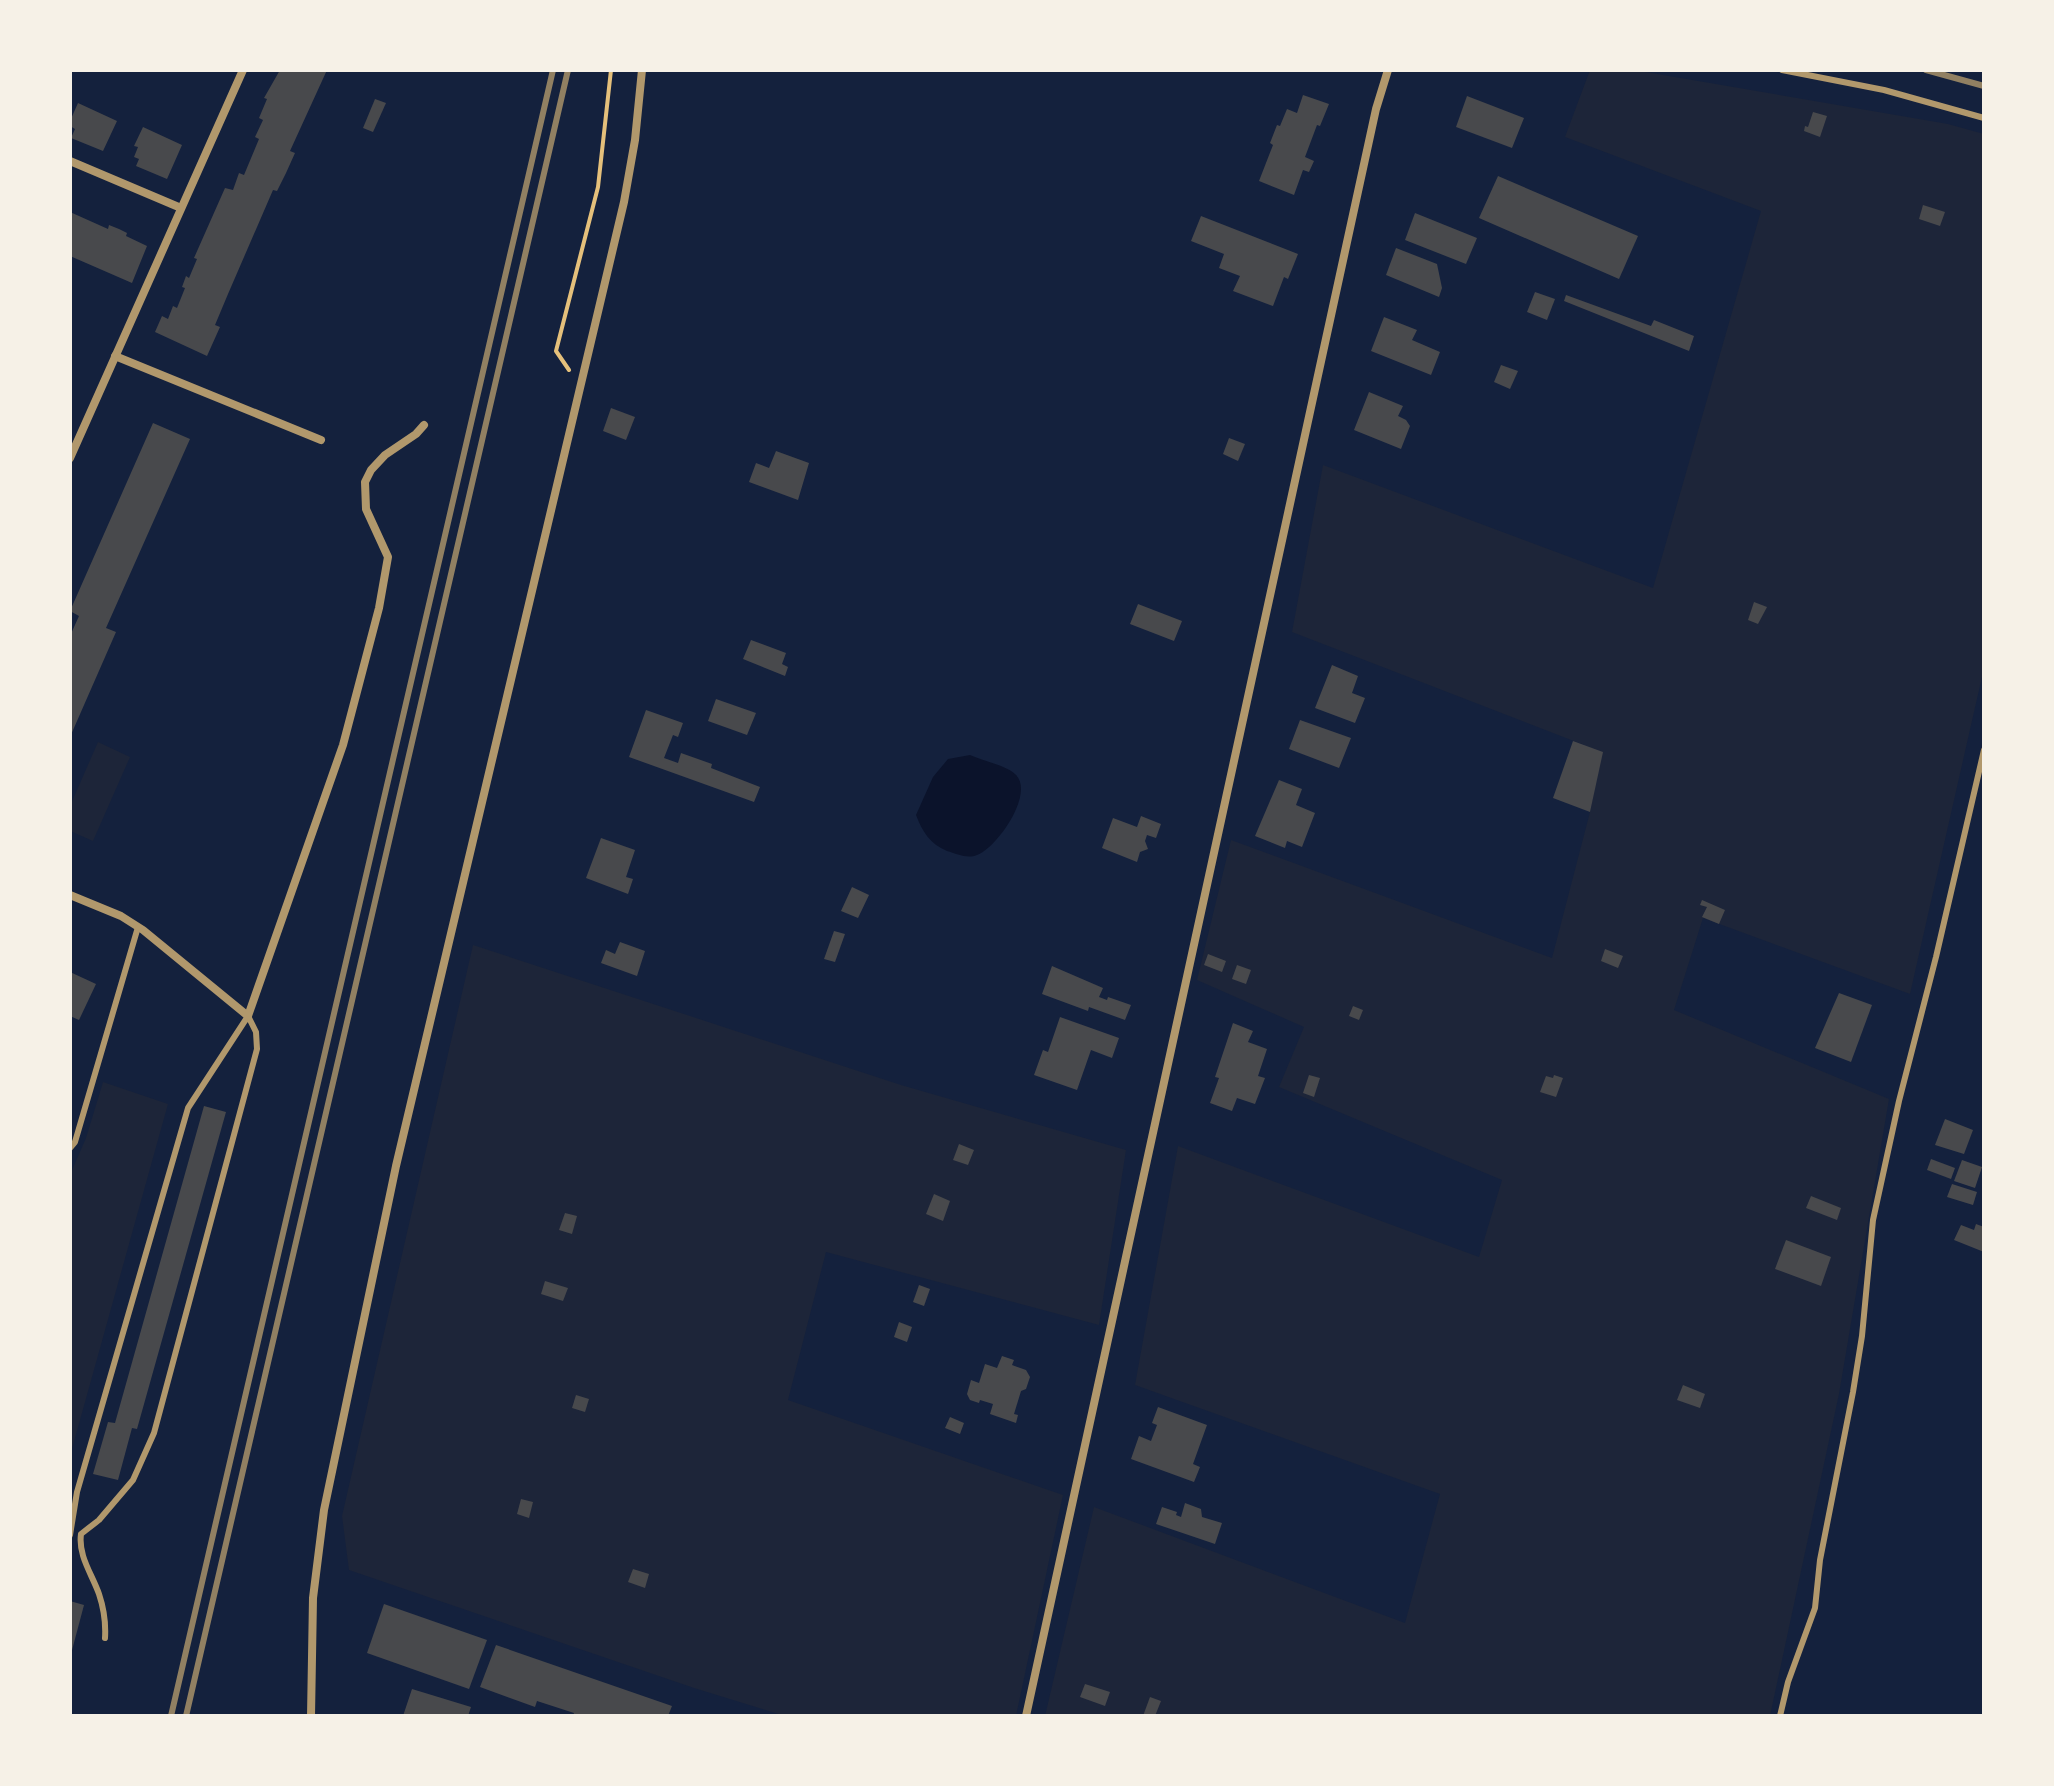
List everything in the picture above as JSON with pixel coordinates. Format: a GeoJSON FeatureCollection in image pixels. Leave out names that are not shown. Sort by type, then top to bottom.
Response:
{"type":"FeatureCollection","features":[{"type":"Feature","properties":{"kind":"street"},"geometry":{"type":"LineString","coordinates":[[70,458],[243,70]]}},
{"type":"Feature","properties":{"kind":"street"},"geometry":{"type":"LineString","coordinates":[[311,1716],[313,1598],[324,1510],[396,1166],[624,202],[635,140],[642,70]]}},
{"type":"Feature","properties":{"kind":"street"},"geometry":{"type":"LineString","coordinates":[[1026,1716],[1376,109],[1388,70]]}},
{"type":"Feature","properties":{"kind":"street"},"geometry":{"type":"LineString","coordinates":[[70,161],[181,208]]}},
{"type":"Feature","properties":{"kind":"street"},"geometry":{"type":"LineString","coordinates":[[115,356],[321,440]]}},
{"type":"Feature","properties":{"kind":"street"},"geometry":{"type":"LineString","coordinates":[[70,895],[121,916],[138,927],[248,1016],[343,745],[379,608],[388,557],[366,509],[365,482],[385,455],[424,425]]}},
{"type":"Feature","properties":{"kind":"lane"},"geometry":{"type":"LineString","coordinates":[[1782,70],[1884,90],[1984,118]]}},
{"type":"Feature","properties":{"kind":"lane"},"geometry":{"type":"LineString","coordinates":[[1780,1716],[1788,1682],[1815,1608],[1820,1560],[1862,1336],[1873,1220],[1984,750]]}},
{"type":"Feature","properties":{"kind":"lane"},"geometry":{"type":"LineString","coordinates":[[70,1148],[75,1142],[138,927]]}},
{"type":"Feature","properties":{"kind":"lane"},"geometry":{"type":"LineString","coordinates":[[70,1535],[77,1492],[188,1108],[248,1016]]}},
{"type":"Feature","properties":{"kind":"lane"},"geometry":{"type":"LineString","coordinates":[[105,1638],[106,1620],[79,1546],[81,1534],[99,1520],[133,1480],[154,1433],[257,1049],[256,1032],[248,1016]]}},
{"type":"Feature","properties":{"kind":"lane"},"geometry":{"type":"LineString","coordinates":[[73,1526],[81,1534]]}},
{"type":"Feature","properties":{"kind":"path"},"geometry":{"type":"LineString","coordinates":[[579,386],[556,351],[598,187],[611,70]]}},
{"type":"Feature","properties":{"kind":"shaded area"},"geometry":{"type":"Polygon","coordinates":[[[1590,70],[1634,70],[1948,124],[1984,134],[1984,668],[1910,994],[1703,918],[1674,1010],[1889,1099],[1839,1394],[1770,1716],[1045,1716],[1094,1507],[1405,1623],[1440,1494],[1135,1385],[1178,1146],[1479,1257],[1502,1180],[1279,1087],[1304,1027],[1197,980],[1231,840],[1552,958],[1590,812],[1602,752],[1292,632],[1323,465],[1653,588],[1761,211],[1565,137],[1590,70]]]}},
{"type":"Feature","properties":{"kind":"shaded area"},"geometry":{"type":"Polygon","coordinates":[[[98,742],[130,757],[93,841],[70,831],[70,806],[98,742]]]}},
{"type":"Feature","properties":{"kind":"shaded area"},"geometry":{"type":"Polygon","coordinates":[[[970,755],[1011,771],[1020,782],[1021,793],[1011,819],[994,842],[977,855],[962,856],[931,841],[916,815],[933,777],[948,759],[970,755]]]}},
{"type":"Feature","properties":{"kind":"shaded area"},"geometry":{"type":"Polygon","coordinates":[[[473,945],[901,1085],[1126,1150],[1099,1325],[826,1252],[788,1400],[1063,1495],[1016,1716],[785,1716],[349,1570],[342,1516],[473,945]]]}},
{"type":"Feature","properties":{"kind":"shaded area"},"geometry":{"type":"Polygon","coordinates":[[[103,1082],[168,1104],[70,1456],[70,1175],[86,1138],[103,1082]]]}},
{"type":"Feature","properties":{"kind":"building"},"geometry":{"type":"Polygon","coordinates":[[[280,70],[327,70],[290,151],[295,153],[277,191],[273,190],[228,294],[215,325],[220,327],[207,356],[155,332],[162,316],[168,319],[173,306],[177,308],[186,276],[189,278],[197,259],[194,258],[225,188],[233,190],[239,173],[244,175],[259,139],[255,137],[263,120],[259,118],[267,99],[264,98],[280,70]]]}},
{"type":"Feature","properties":{"kind":"building"},"geometry":{"type":"Polygon","coordinates":[[[1303,95],[1329,104],[1305,157],[1314,161],[1309,172],[1303,170],[1294,195],[1259,181],[1277,125],[1280,126],[1287,109],[1297,113],[1303,95]]]}},
{"type":"Feature","properties":{"kind":"building"},"geometry":{"type":"Polygon","coordinates":[[[1467,96],[1524,118],[1512,148],[1456,127],[1467,96]]]}},
{"type":"Feature","properties":{"kind":"building"},"geometry":{"type":"Polygon","coordinates":[[[375,99],[386,103],[373,132],[363,128],[375,99]]]}},
{"type":"Feature","properties":{"kind":"building"},"geometry":{"type":"Polygon","coordinates":[[[78,103],[117,121],[103,151],[71,138],[75,129],[70,126],[70,121],[78,103]]]}},
{"type":"Feature","properties":{"kind":"building"},"geometry":{"type":"Polygon","coordinates":[[[1813,112],[1827,116],[1820,137],[1804,131],[1813,112]]]}},
{"type":"Feature","properties":{"kind":"building"},"geometry":{"type":"Polygon","coordinates":[[[143,127],[182,145],[167,179],[136,166],[139,159],[134,157],[138,147],[134,146],[143,127]]]}},
{"type":"Feature","properties":{"kind":"building"},"geometry":{"type":"Polygon","coordinates":[[[1498,176],[1638,236],[1619,279],[1479,218],[1498,176]]]}},
{"type":"Feature","properties":{"kind":"building"},"geometry":{"type":"Polygon","coordinates":[[[1923,205],[1945,212],[1940,226],[1919,219],[1923,205]]]}},
{"type":"Feature","properties":{"kind":"building"},"geometry":{"type":"Polygon","coordinates":[[[70,212],[108,229],[109,225],[119,229],[147,246],[132,283],[70,256],[70,212]]]}},
{"type":"Feature","properties":{"kind":"building"},"geometry":{"type":"Polygon","coordinates":[[[1415,213],[1477,238],[1466,264],[1405,240],[1415,213]]]}},
{"type":"Feature","properties":{"kind":"building"},"geometry":{"type":"Polygon","coordinates":[[[1201,216],[1298,254],[1288,279],[1284,277],[1273,306],[1233,291],[1240,276],[1219,268],[1224,254],[1191,241],[1201,216]]]}},
{"type":"Feature","properties":{"kind":"building"},"geometry":{"type":"Polygon","coordinates":[[[1396,248],[1437,264],[1442,288],[1439,297],[1386,275],[1396,248]]]}},
{"type":"Feature","properties":{"kind":"building"},"geometry":{"type":"Polygon","coordinates":[[[1535,292],[1555,299],[1547,320],[1527,312],[1535,292]]]}},
{"type":"Feature","properties":{"kind":"building"},"geometry":{"type":"Polygon","coordinates":[[[1566,295],[1651,326],[1654,320],[1694,336],[1689,351],[1564,301],[1566,295]]]}},
{"type":"Feature","properties":{"kind":"building"},"geometry":{"type":"Polygon","coordinates":[[[1384,317],[1417,330],[1412,340],[1440,352],[1431,375],[1371,351],[1384,317]]]}},
{"type":"Feature","properties":{"kind":"building"},"geometry":{"type":"Polygon","coordinates":[[[1501,365],[1518,371],[1510,389],[1494,382],[1501,365]]]}},
{"type":"Feature","properties":{"kind":"building"},"geometry":{"type":"Polygon","coordinates":[[[1369,392],[1403,406],[1398,416],[1410,426],[1401,449],[1354,430],[1369,392]]]}},
{"type":"Feature","properties":{"kind":"building"},"geometry":{"type":"Polygon","coordinates":[[[611,408],[635,417],[626,440],[603,431],[611,408]]]}},
{"type":"Feature","properties":{"kind":"building"},"geometry":{"type":"Polygon","coordinates":[[[153,423],[190,439],[106,628],[116,632],[70,737],[70,636],[79,616],[70,611],[153,423]]]}},
{"type":"Feature","properties":{"kind":"building"},"geometry":{"type":"Polygon","coordinates":[[[1229,438],[1245,444],[1238,461],[1223,454],[1229,438]]]}},
{"type":"Feature","properties":{"kind":"building"},"geometry":{"type":"Polygon","coordinates":[[[776,451],[809,463],[798,500],[749,482],[756,463],[769,468],[776,451]]]}},
{"type":"Feature","properties":{"kind":"building"},"geometry":{"type":"Polygon","coordinates":[[[1754,602],[1767,607],[1758,624],[1748,620],[1754,602]]]}},
{"type":"Feature","properties":{"kind":"building"},"geometry":{"type":"Polygon","coordinates":[[[1138,604],[1182,621],[1174,641],[1130,624],[1138,604]]]}},
{"type":"Feature","properties":{"kind":"building"},"geometry":{"type":"Polygon","coordinates":[[[751,640],[786,653],[782,664],[788,667],[785,676],[743,659],[751,640]]]}},
{"type":"Feature","properties":{"kind":"building"},"geometry":{"type":"Polygon","coordinates":[[[1332,665],[1358,676],[1352,693],[1365,698],[1355,723],[1315,708],[1332,665]]]}},
{"type":"Feature","properties":{"kind":"building"},"geometry":{"type":"Polygon","coordinates":[[[716,699],[756,713],[747,735],[708,721],[716,699]]]}},
{"type":"Feature","properties":{"kind":"building"},"geometry":{"type":"Polygon","coordinates":[[[646,710],[683,723],[678,737],[673,735],[664,758],[678,763],[681,753],[760,787],[754,802],[629,757],[646,710]]]}},
{"type":"Feature","properties":{"kind":"building"},"geometry":{"type":"Polygon","coordinates":[[[1300,720],[1351,738],[1339,768],[1289,749],[1300,720]]]}},
{"type":"Feature","properties":{"kind":"building"},"geometry":{"type":"Polygon","coordinates":[[[1573,741],[1603,752],[1590,812],[1553,798],[1573,741]]]}},
{"type":"Feature","properties":{"kind":"building"},"geometry":{"type":"Polygon","coordinates":[[[1279,780],[1302,789],[1296,805],[1315,813],[1302,847],[1287,841],[1285,848],[1255,836],[1279,780]]]}},
{"type":"Feature","properties":{"kind":"building"},"geometry":{"type":"Polygon","coordinates":[[[1141,816],[1161,824],[1156,838],[1147,835],[1145,841],[1148,849],[1140,852],[1137,862],[1102,848],[1113,818],[1137,827],[1141,816]]]}},
{"type":"Feature","properties":{"kind":"building"},"geometry":{"type":"Polygon","coordinates":[[[601,838],[635,850],[626,877],[633,879],[628,894],[586,878],[601,838]]]}},
{"type":"Feature","properties":{"kind":"building"},"geometry":{"type":"Polygon","coordinates":[[[852,887],[869,895],[858,918],[841,911],[852,887]]]}},
{"type":"Feature","properties":{"kind":"building"},"geometry":{"type":"Polygon","coordinates":[[[1702,900],[1725,910],[1719,924],[1702,917],[1707,907],[1700,905],[1702,900]]]}},
{"type":"Feature","properties":{"kind":"building"},"geometry":{"type":"Polygon","coordinates":[[[834,931],[845,934],[835,962],[824,959],[834,931]]]}},
{"type":"Feature","properties":{"kind":"building"},"geometry":{"type":"Polygon","coordinates":[[[620,942],[645,951],[637,976],[601,963],[606,950],[615,954],[620,942]]]}},
{"type":"Feature","properties":{"kind":"building"},"geometry":{"type":"Polygon","coordinates":[[[1605,949],[1623,956],[1618,968],[1601,961],[1605,949]]]}},
{"type":"Feature","properties":{"kind":"building"},"geometry":{"type":"Polygon","coordinates":[[[1208,954],[1226,961],[1222,972],[1204,965],[1208,954]]]}},
{"type":"Feature","properties":{"kind":"building"},"geometry":{"type":"Polygon","coordinates":[[[1237,965],[1251,970],[1246,984],[1232,979],[1237,965]]]}},
{"type":"Feature","properties":{"kind":"building"},"geometry":{"type":"Polygon","coordinates":[[[1052,966],[1103,988],[1099,997],[1131,1005],[1125,1020],[1089,1007],[1088,1011],[1042,994],[1052,966]]]}},
{"type":"Feature","properties":{"kind":"building"},"geometry":{"type":"Polygon","coordinates":[[[70,972],[96,984],[79,1020],[70,1016],[70,972]]]}},
{"type":"Feature","properties":{"kind":"building"},"geometry":{"type":"Polygon","coordinates":[[[1839,993],[1872,1005],[1851,1062],[1815,1048],[1839,993]]]}},
{"type":"Feature","properties":{"kind":"building"},"geometry":{"type":"Polygon","coordinates":[[[1353,1006],[1363,1010],[1359,1020],[1349,1016],[1353,1006]]]}},
{"type":"Feature","properties":{"kind":"building"},"geometry":{"type":"Polygon","coordinates":[[[1060,1017],[1119,1038],[1112,1058],[1091,1050],[1077,1090],[1034,1075],[1043,1050],[1048,1052],[1060,1017]]]}},
{"type":"Feature","properties":{"kind":"building"},"geometry":{"type":"Polygon","coordinates":[[[1233,1023],[1253,1031],[1248,1042],[1267,1049],[1258,1076],[1265,1078],[1255,1104],[1237,1098],[1232,1111],[1210,1103],[1233,1023]]]}},
{"type":"Feature","properties":{"kind":"building"},"geometry":{"type":"Polygon","coordinates":[[[1309,1075],[1320,1078],[1314,1097],[1303,1093],[1309,1075]]]}},
{"type":"Feature","properties":{"kind":"building"},"geometry":{"type":"Polygon","coordinates":[[[1554,1075],[1563,1078],[1556,1097],[1540,1092],[1546,1076],[1553,1078],[1554,1075]]]}},
{"type":"Feature","properties":{"kind":"building"},"geometry":{"type":"Polygon","coordinates":[[[204,1106],[226,1112],[137,1429],[132,1428],[118,1480],[93,1474],[108,1422],[115,1423],[204,1106]]]}},
{"type":"Feature","properties":{"kind":"building"},"geometry":{"type":"Polygon","coordinates":[[[1945,1119],[1973,1130],[1964,1154],[1935,1145],[1945,1119]]]}},
{"type":"Feature","properties":{"kind":"building"},"geometry":{"type":"Polygon","coordinates":[[[959,1144],[974,1150],[968,1165],[953,1160],[959,1144]]]}},
{"type":"Feature","properties":{"kind":"building"},"geometry":{"type":"Polygon","coordinates":[[[1931,1159],[1955,1168],[1951,1179],[1927,1170],[1931,1159]]]}},
{"type":"Feature","properties":{"kind":"building"},"geometry":{"type":"Polygon","coordinates":[[[1962,1160],[1982,1167],[1975,1188],[1954,1181],[1962,1160]]]}},
{"type":"Feature","properties":{"kind":"building"},"geometry":{"type":"Polygon","coordinates":[[[1952,1184],[1977,1192],[1973,1205],[1947,1197],[1952,1184]]]}},
{"type":"Feature","properties":{"kind":"building"},"geometry":{"type":"Polygon","coordinates":[[[934,1194],[950,1201],[943,1221],[926,1214],[934,1194]]]}},
{"type":"Feature","properties":{"kind":"building"},"geometry":{"type":"Polygon","coordinates":[[[1811,1196],[1841,1208],[1837,1220],[1806,1208],[1811,1196]]]}},
{"type":"Feature","properties":{"kind":"building"},"geometry":{"type":"Polygon","coordinates":[[[565,1213],[577,1216],[572,1234],[559,1230],[565,1213]]]}},
{"type":"Feature","properties":{"kind":"building"},"geometry":{"type":"Polygon","coordinates":[[[1976,1224],[1984,1227],[1984,1252],[1954,1240],[1961,1225],[1974,1230],[1976,1224]]]}},
{"type":"Feature","properties":{"kind":"building"},"geometry":{"type":"Polygon","coordinates":[[[1786,1240],[1831,1257],[1821,1286],[1775,1269],[1786,1240]]]}},
{"type":"Feature","properties":{"kind":"building"},"geometry":{"type":"Polygon","coordinates":[[[545,1281],[568,1288],[563,1301],[541,1294],[545,1281]]]}},
{"type":"Feature","properties":{"kind":"building"},"geometry":{"type":"Polygon","coordinates":[[[919,1285],[930,1289],[924,1306],[913,1302],[919,1285]]]}},
{"type":"Feature","properties":{"kind":"building"},"geometry":{"type":"Polygon","coordinates":[[[899,1322],[912,1327],[907,1342],[894,1337],[899,1322]]]}},
{"type":"Feature","properties":{"kind":"building"},"geometry":{"type":"Polygon","coordinates":[[[1002,1356],[1014,1360],[1012,1365],[1026,1370],[1030,1377],[1026,1389],[1021,1391],[1014,1414],[1018,1415],[1016,1423],[990,1414],[993,1404],[970,1400],[967,1394],[971,1380],[979,1383],[985,1364],[997,1368],[1002,1356]]]}},
{"type":"Feature","properties":{"kind":"building"},"geometry":{"type":"Polygon","coordinates":[[[1683,1385],[1705,1394],[1700,1408],[1677,1400],[1683,1385]]]}},
{"type":"Feature","properties":{"kind":"building"},"geometry":{"type":"Polygon","coordinates":[[[576,1395],[589,1399],[585,1412],[572,1408],[576,1395]]]}},
{"type":"Feature","properties":{"kind":"building"},"geometry":{"type":"Polygon","coordinates":[[[1158,1407],[1207,1425],[1193,1464],[1200,1467],[1194,1482],[1131,1459],[1139,1436],[1151,1441],[1157,1425],[1152,1423],[1158,1407]]]}},
{"type":"Feature","properties":{"kind":"building"},"geometry":{"type":"Polygon","coordinates":[[[950,1417],[964,1423],[960,1434],[945,1428],[950,1417]]]}},
{"type":"Feature","properties":{"kind":"building"},"geometry":{"type":"Polygon","coordinates":[[[521,1499],[533,1502],[529,1518],[517,1514],[521,1499]]]}},
{"type":"Feature","properties":{"kind":"building"},"geometry":{"type":"Polygon","coordinates":[[[1185,1503],[1201,1509],[1202,1517],[1222,1523],[1215,1544],[1156,1524],[1162,1507],[1177,1512],[1176,1515],[1181,1517],[1185,1503]]]}},
{"type":"Feature","properties":{"kind":"building"},"geometry":{"type":"Polygon","coordinates":[[[633,1569],[649,1574],[645,1588],[628,1582],[633,1569]]]}},
{"type":"Feature","properties":{"kind":"building"},"geometry":{"type":"Polygon","coordinates":[[[70,1601],[84,1605],[71,1654],[70,1654],[70,1601]]]}},
{"type":"Feature","properties":{"kind":"building"},"geometry":{"type":"Polygon","coordinates":[[[384,1604],[487,1640],[469,1689],[367,1653],[384,1604]]]}},
{"type":"Feature","properties":{"kind":"building"},"geometry":{"type":"Polygon","coordinates":[[[496,1645],[672,1706],[668,1716],[573,1716],[574,1713],[537,1701],[535,1707],[480,1687],[496,1645]]]}},
{"type":"Feature","properties":{"kind":"building"},"geometry":{"type":"Polygon","coordinates":[[[1085,1684],[1110,1692],[1105,1706],[1080,1697],[1085,1684]]]}},
{"type":"Feature","properties":{"kind":"building"},"geometry":{"type":"Polygon","coordinates":[[[412,1689],[471,1707],[468,1716],[403,1716],[412,1689]]]}},
{"type":"Feature","properties":{"kind":"building"},"geometry":{"type":"Polygon","coordinates":[[[1150,1697],[1161,1701],[1155,1716],[1143,1716],[1150,1697]]]}},
{"type":"Feature","properties":{"kind":"railway"},"geometry":{"type":"LineString","coordinates":[[171,1716],[553,70]]}},
{"type":"Feature","properties":{"kind":"railway"},"geometry":{"type":"LineString","coordinates":[[186,1716],[568,70]]}},
{"type":"Feature","properties":{"kind":"railway"},"geometry":{"type":"LineString","coordinates":[[1926,70],[1984,86]]}}]}
